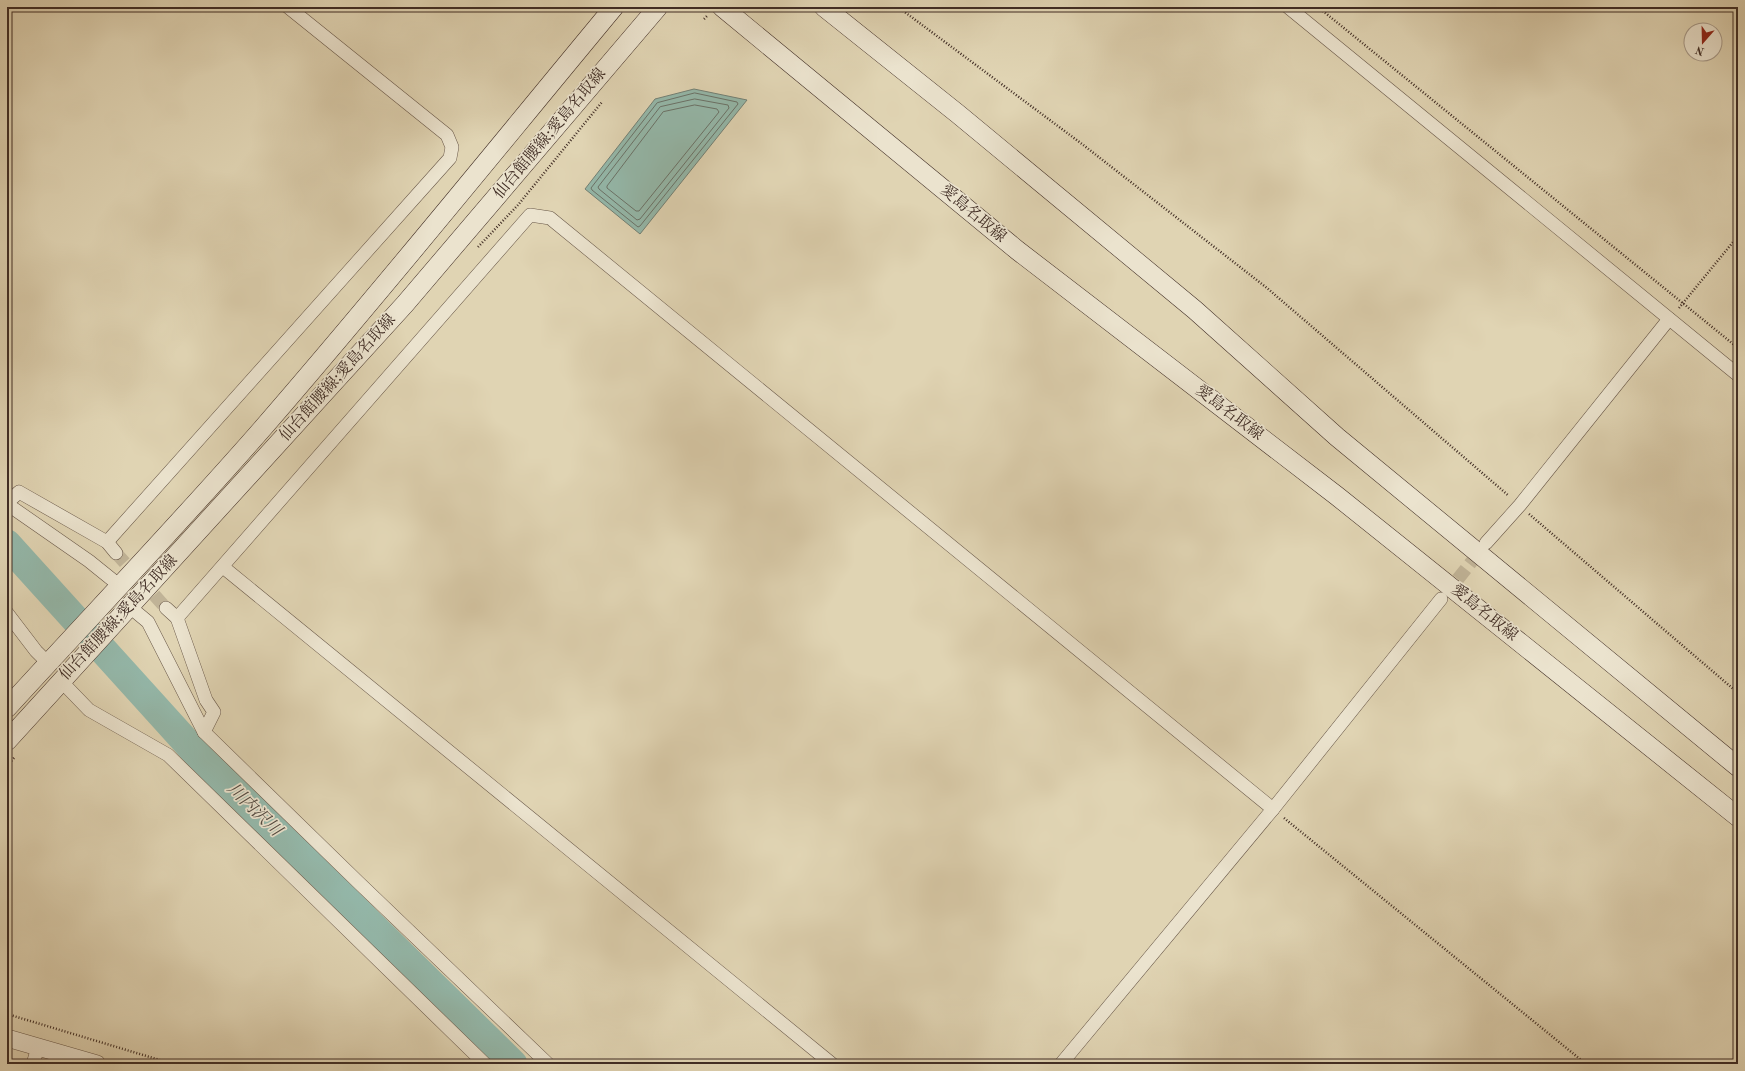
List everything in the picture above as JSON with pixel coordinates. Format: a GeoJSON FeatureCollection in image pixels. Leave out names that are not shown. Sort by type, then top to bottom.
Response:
{"type":"FeatureCollection","features":[{"type":"Feature","properties":{"kind":"main road","name":"仙台館腰線;愛島名取線"},"geometry":{"type":"LineString","coordinates":[[7,708],[262,429],[381,289],[614,7]]}},
{"type":"Feature","properties":{"kind":"main road","name":"仙台館腰線;愛島名取線"},"geometry":{"type":"LineString","coordinates":[[7,741],[405,304],[658,7]]}},
{"type":"Feature","properties":{"kind":"main road","name":"愛島名取線"},"geometry":{"type":"LineString","coordinates":[[722,7],[1017,250],[1337,496],[1738,817]]}},
{"type":"Feature","properties":{"kind":"main road"},"geometry":{"type":"LineString","coordinates":[[824,7],[958,114],[1195,310],[1337,437],[1738,768]]}},
{"type":"Feature","properties":{"kind":"street"},"geometry":{"type":"LineString","coordinates":[[107,542],[450,158],[452,147],[446,135],[288,7]]}},
{"type":"Feature","properties":{"kind":"street"},"geometry":{"type":"LineString","coordinates":[[1288,7],[1738,375]]}},
{"type":"Feature","properties":{"kind":"street"},"geometry":{"type":"LineString","coordinates":[[177,618],[530,215],[550,218],[1273,809]]}},
{"type":"Feature","properties":{"kind":"street"},"geometry":{"type":"LineString","coordinates":[[1486,544],[1520,505],[1669,319]]}},
{"type":"Feature","properties":{"kind":"street"},"geometry":{"type":"LineString","coordinates":[[116,553],[107,542],[18,492],[7,503],[89,561],[120,586]]}},
{"type":"Feature","properties":{"kind":"street"},"geometry":{"type":"LineString","coordinates":[[223,567],[832,1064]]}},
{"type":"Feature","properties":{"kind":"street"},"geometry":{"type":"LineString","coordinates":[[1061,1064],[1273,809],[1441,599]]}},
{"type":"Feature","properties":{"kind":"street"},"geometry":{"type":"LineString","coordinates":[[166,608],[177,618],[206,700],[214,712],[204,732]]}},
{"type":"Feature","properties":{"kind":"street"},"geometry":{"type":"LineString","coordinates":[[7,613],[36,651],[54,657]]}},
{"type":"Feature","properties":{"kind":"street"},"geometry":{"type":"LineString","coordinates":[[125,613],[148,622],[204,732],[548,1064]]}},
{"type":"Feature","properties":{"kind":"street"},"geometry":{"type":"LineString","coordinates":[[61,681],[89,710],[168,755],[485,1064]]}},
{"type":"Feature","properties":{"kind":"street"},"geometry":{"type":"LineString","coordinates":[[7,1038],[97,1064]]}},
{"type":"Feature","properties":{"kind":"street"},"geometry":{"type":"LineString","coordinates":[[33,1064],[38,1047]]}},
{"type":"Feature","properties":{"kind":"path"},"geometry":{"type":"LineString","coordinates":[[898,7],[1082,144],[1267,288],[1738,693]]}},
{"type":"Feature","properties":{"kind":"path"},"geometry":{"type":"LineString","coordinates":[[1318,7],[1738,348]]}},
{"type":"Feature","properties":{"kind":"path"},"geometry":{"type":"LineString","coordinates":[[1669,319],[1738,236]]}},
{"type":"Feature","properties":{"kind":"path"},"geometry":{"type":"LineString","coordinates":[[1273,809],[1586,1064]]}},
{"type":"Feature","properties":{"kind":"path"},"geometry":{"type":"LineString","coordinates":[[7,1014],[173,1064]]}},
{"type":"Feature","properties":{"kind":"water"},"geometry":{"type":"Polygon","coordinates":[[[694,89],[747,100],[640,234],[585,189],[655,99],[694,89]]]}},
{"type":"Feature","properties":{"kind":"waterway","name":"川内沢川"},"geometry":{"type":"LineString","coordinates":[[7,544],[198,755],[513,1064]]}},
{"type":"Feature","properties":{"kind":"tunnel"},"geometry":{"type":"LineString","coordinates":[[1446,594],[1484,546]]}},
{"type":"Feature","properties":{"kind":"tunnel"},"geometry":{"type":"LineString","coordinates":[[116,553],[166,608]]}}]}
